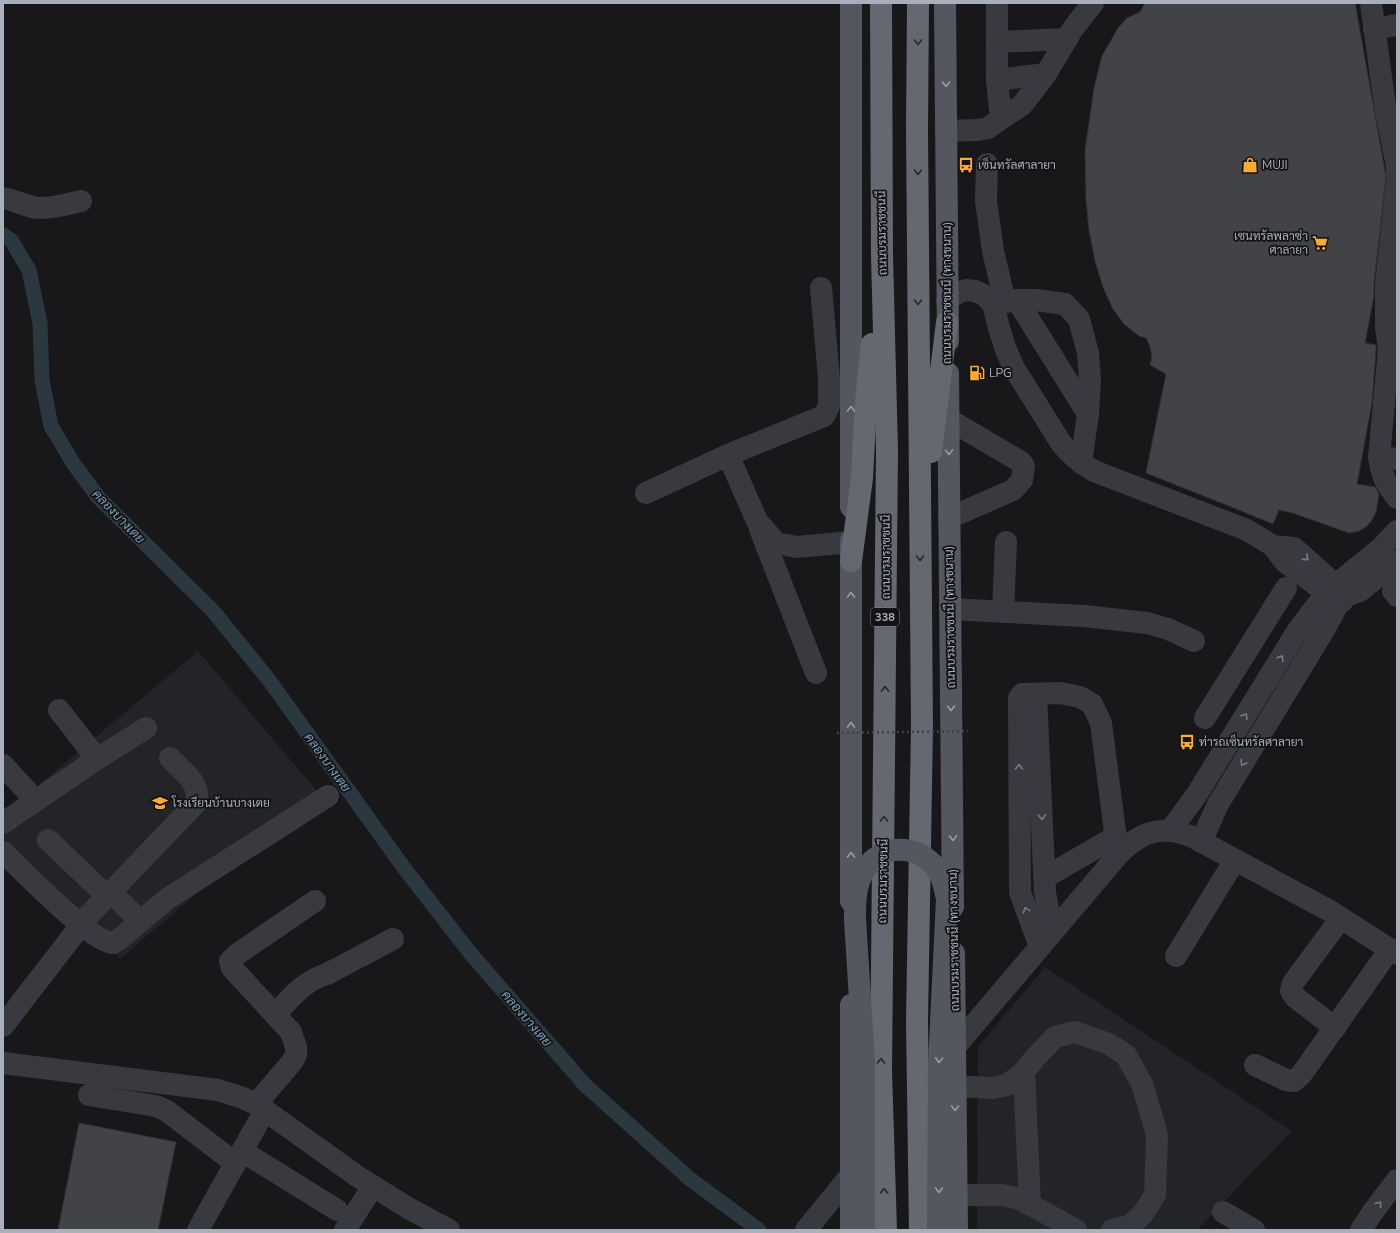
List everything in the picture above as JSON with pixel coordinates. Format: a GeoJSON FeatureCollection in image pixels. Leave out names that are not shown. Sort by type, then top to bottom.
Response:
{"type":"FeatureCollection","features":[{"type":"Feature","properties":{"kind":"highway","name":"ถนนบรมราชชนนี"},"geometry":{"type":"LineString","coordinates":[[881,3],[882,255],[886,459],[881,1070],[886,1230]]}},
{"type":"Feature","properties":{"kind":"highway"},"geometry":{"type":"LineString","coordinates":[[918,3],[917,137],[922,726],[917,1021],[920,1230]]}},
{"type":"Feature","properties":{"kind":"highway"},"geometry":{"type":"LineString","coordinates":[[851,552],[862,478],[866,401],[882,255]]}},
{"type":"Feature","properties":{"kind":"highway"},"geometry":{"type":"LineString","coordinates":[[920,529],[947,312]]}},
{"type":"Feature","properties":{"kind":"main road"},"geometry":{"type":"LineString","coordinates":[[851,3],[851,1230]]}},
{"type":"Feature","properties":{"kind":"main road","name":"ถนนบรมราชชนนี (ทางขนาน)"},"geometry":{"type":"LineString","coordinates":[[945,3],[957,1230]]}},
{"type":"Feature","properties":{"kind":"main road"},"geometry":{"type":"LineString","coordinates":[[864,1230],[864,1063],[855,919],[855,896],[863,872],[871,861],[879,856],[899,849],[918,853],[926,858],[937,869],[943,882],[947,898],[939,1065],[938,1230]]}},
{"type":"Feature","properties":{"kind":"street"},"geometry":{"type":"LineString","coordinates":[[997,3],[997,80],[1000,109],[1005,116]]}},
{"type":"Feature","properties":{"kind":"street"},"geometry":{"type":"LineString","coordinates":[[946,131],[977,130],[988,128],[1022,105],[1046,74],[1067,39],[1093,3]]}},
{"type":"Feature","properties":{"kind":"street"},"geometry":{"type":"LineString","coordinates":[[1371,3],[1385,106],[1397,166],[1397,173]]}},
{"type":"Feature","properties":{"kind":"street"},"geometry":{"type":"LineString","coordinates":[[1374,29],[1397,25]]}},
{"type":"Feature","properties":{"kind":"street"},"geometry":{"type":"LineString","coordinates":[[997,42],[1067,39]]}},
{"type":"Feature","properties":{"kind":"street"},"geometry":{"type":"LineString","coordinates":[[997,80],[1046,74]]}},
{"type":"Feature","properties":{"kind":"street"},"geometry":{"type":"LineString","coordinates":[[987,164],[986,201],[993,252],[1005,302],[1001,335],[1014,368],[1070,454],[1094,471],[1236,525],[1259,537],[1273,546],[1285,562],[1334,592],[1360,591],[1397,561]]}},
{"type":"Feature","properties":{"kind":"street"},"geometry":{"type":"LineString","coordinates":[[1395,492],[1381,472],[1388,458],[1393,349],[1386,328],[1386,284],[1397,181]]}},
{"type":"Feature","properties":{"kind":"street"},"geometry":{"type":"LineString","coordinates":[[3,198],[14,200],[36,208],[48,208],[82,201]]}},
{"type":"Feature","properties":{"kind":"street"},"geometry":{"type":"LineString","coordinates":[[646,493],[728,455],[824,416],[829,406],[829,378],[821,288]]}},
{"type":"Feature","properties":{"kind":"street"},"geometry":{"type":"LineString","coordinates":[[947,312],[957,293],[966,290],[975,290],[984,295],[1005,302],[1036,300],[1065,304],[1079,319],[1088,353],[1090,380],[1088,414],[1081,463]]}},
{"type":"Feature","properties":{"kind":"street"},"geometry":{"type":"LineString","coordinates":[[1005,302],[1088,414]]}},
{"type":"Feature","properties":{"kind":"street"},"geometry":{"type":"LineString","coordinates":[[948,419],[1021,462],[1024,466],[1022,480],[1013,490],[949,518]]}},
{"type":"Feature","properties":{"kind":"street"},"geometry":{"type":"LineString","coordinates":[[728,455],[755,517],[816,673]]}},
{"type":"Feature","properties":{"kind":"street"},"geometry":{"type":"LineString","coordinates":[[755,517],[776,543],[797,547],[851,552]]}},
{"type":"Feature","properties":{"kind":"street"},"geometry":{"type":"LineString","coordinates":[[1170,831],[1197,794],[1305,619],[1381,548],[1397,531]]}},
{"type":"Feature","properties":{"kind":"street"},"geometry":{"type":"LineString","coordinates":[[1003,612],[1006,542]]}},
{"type":"Feature","properties":{"kind":"street"},"geometry":{"type":"LineString","coordinates":[[1397,584],[1394,587],[1393,592],[1397,596]]}},
{"type":"Feature","properties":{"kind":"street"},"geometry":{"type":"LineString","coordinates":[[1205,718],[1286,588]]}},
{"type":"Feature","properties":{"kind":"street"},"geometry":{"type":"LineString","coordinates":[[1201,842],[1218,804],[1330,621],[1334,592]]}},
{"type":"Feature","properties":{"kind":"street"},"geometry":{"type":"LineString","coordinates":[[950,609],[1084,616],[1147,623],[1168,629],[1194,641]]}},
{"type":"Feature","properties":{"kind":"street"},"geometry":{"type":"LineString","coordinates":[[1232,674],[1260,691],[1286,694]]}},
{"type":"Feature","properties":{"kind":"street"},"geometry":{"type":"LineString","coordinates":[[955,1047],[1046,940],[1117,846],[1101,723],[1092,704],[1071,694],[1027,693],[1022,694],[1019,698],[1030,794],[1044,878],[1046,940]]}},
{"type":"Feature","properties":{"kind":"street"},"geometry":{"type":"LineString","coordinates":[[59,710],[97,759]]}},
{"type":"Feature","properties":{"kind":"street"},"geometry":{"type":"LineString","coordinates":[[3,823],[97,759],[146,728]]}},
{"type":"Feature","properties":{"kind":"street"},"geometry":{"type":"LineString","coordinates":[[3,1026],[80,925],[195,804],[198,798],[198,792],[194,782],[170,758]]}},
{"type":"Feature","properties":{"kind":"street"},"geometry":{"type":"LineString","coordinates":[[3,765],[36,801]]}},
{"type":"Feature","properties":{"kind":"street"},"geometry":{"type":"LineString","coordinates":[[1030,794],[1020,892],[1046,940]]}},
{"type":"Feature","properties":{"kind":"street"},"geometry":{"type":"LineString","coordinates":[[1197,794],[1218,804]]}},
{"type":"Feature","properties":{"kind":"street"},"geometry":{"type":"LineString","coordinates":[[3,852],[80,925],[105,941],[113,943],[167,899],[328,796]]}},
{"type":"Feature","properties":{"kind":"street"},"geometry":{"type":"LineString","coordinates":[[1044,878],[1117,846],[1126,846],[1147,832],[1170,831],[1191,836],[1341,918],[1393,952],[1301,1074],[1294,1081],[1286,1080],[1255,1065]]}},
{"type":"Feature","properties":{"kind":"street"},"geometry":{"type":"LineString","coordinates":[[48,840],[131,912]]}},
{"type":"Feature","properties":{"kind":"street"},"geometry":{"type":"LineString","coordinates":[[1176,956],[1235,860]]}},
{"type":"Feature","properties":{"kind":"street"},"geometry":{"type":"LineString","coordinates":[[206,1227],[261,1107],[296,1055],[296,1047],[291,1032],[232,968],[230,961],[236,955],[315,901]]}},
{"type":"Feature","properties":{"kind":"street"},"geometry":{"type":"LineString","coordinates":[[1335,1028],[1295,997],[1291,991],[1293,983],[1341,918]]}},
{"type":"Feature","properties":{"kind":"street"},"geometry":{"type":"LineString","coordinates":[[275,1014],[308,982],[317,977],[328,974],[393,939]]}},
{"type":"Feature","properties":{"kind":"street"},"geometry":{"type":"LineString","coordinates":[[955,1086],[993,1088],[1007,1085],[1024,1072],[1055,1037],[1075,1032],[1109,1044],[1126,1055],[1142,1084],[1157,1136],[1154,1195],[1142,1215],[1129,1226],[1112,1230]]}},
{"type":"Feature","properties":{"kind":"street"},"geometry":{"type":"LineString","coordinates":[[3,1064],[218,1090],[243,1098],[261,1107],[357,1176],[408,1208],[449,1230]]}},
{"type":"Feature","properties":{"kind":"street"},"geometry":{"type":"LineString","coordinates":[[1024,1072],[1030,1205]]}},
{"type":"Feature","properties":{"kind":"street"},"geometry":{"type":"LineString","coordinates":[[89,1095],[156,1106],[167,1111],[239,1157],[338,1210]]}},
{"type":"Feature","properties":{"kind":"street"},"geometry":{"type":"LineString","coordinates":[[806,1230],[851,1175]]}},
{"type":"Feature","properties":{"kind":"street"},"geometry":{"type":"LineString","coordinates":[[1361,1230],[1397,1180]]}},
{"type":"Feature","properties":{"kind":"street"},"geometry":{"type":"LineString","coordinates":[[345,1230],[373,1186]]}},
{"type":"Feature","properties":{"kind":"street"},"geometry":{"type":"LineString","coordinates":[[956,1195],[1002,1195],[1020,1199],[1076,1230]]}},
{"type":"Feature","properties":{"kind":"street"},"geometry":{"type":"LineString","coordinates":[[1223,1212],[1254,1230]]}},
{"type":"Feature","properties":{"kind":"path"},"geometry":{"type":"LineString","coordinates":[[837,733],[968,731]]}},
{"type":"Feature","properties":{"kind":"shaded area","name":"โรงเรียนบ้านบางเตย"},"geometry":{"type":"Polygon","coordinates":[[[198,651],[317,791],[120,959],[3,845],[3,815],[198,651]]]}},
{"type":"Feature","properties":{"kind":"shaded area"},"geometry":{"type":"Polygon","coordinates":[[[1045,967],[1292,1131],[1197,1230],[977,1230],[978,1047],[1045,967]]]}},
{"type":"Feature","properties":{"kind":"building"},"geometry":{"type":"Polygon","coordinates":[[[1145,3],[1355,3],[1386,177],[1374,283],[1374,295],[1365,343],[1376,345],[1372,402],[1357,484],[1375,487],[1379,494],[1376,512],[1372,520],[1366,527],[1359,531],[1349,533],[1293,513],[1279,510],[1273,524],[1146,473],[1166,374],[1150,365],[1152,357],[1150,346],[1146,338],[1139,336],[1124,324],[1113,309],[1103,287],[1095,261],[1089,230],[1086,200],[1085,151],[1094,88],[1102,56],[1118,28],[1127,18],[1140,12],[1145,3]]]}},
{"type":"Feature","properties":{"kind":"building"},"geometry":{"type":"Polygon","coordinates":[[[79,1123],[176,1142],[158,1230],[58,1230],[79,1123]]]}},
{"type":"Feature","properties":{"kind":"waterway","name":"คลองบางเตย"},"geometry":{"type":"LineString","coordinates":[[3,235],[11,240],[29,270],[40,323],[42,380],[51,426],[73,463],[98,497],[213,611],[269,680],[404,868],[471,954],[585,1085],[690,1179],[759,1230]]}},
{"type":"Feature","properties":{"kind":"place","name":"เซ็นทรัลศาลายา"},"geometry":{"type":"Point","coordinates":[966,165]}},
{"type":"Feature","properties":{"kind":"place","name":"MUJI"},"geometry":{"type":"Point","coordinates":[1250,165]}},
{"type":"Feature","properties":{"kind":"place","name":"เซนทรัลพลาซ่า ศาลายา"},"geometry":{"type":"Point","coordinates":[1320,243]}},
{"type":"Feature","properties":{"kind":"place","name":"LPG"},"geometry":{"type":"Point","coordinates":[977,373]}},
{"type":"Feature","properties":{"kind":"place","name":"ท่ารถเซ็นทรัลศาลายา"},"geometry":{"type":"Point","coordinates":[1187,742]}},
{"type":"Feature","properties":{"kind":"place","name":"โรงเรียนบ้านบางเตย"},"geometry":{"type":"Point","coordinates":[160,803]}}]}
